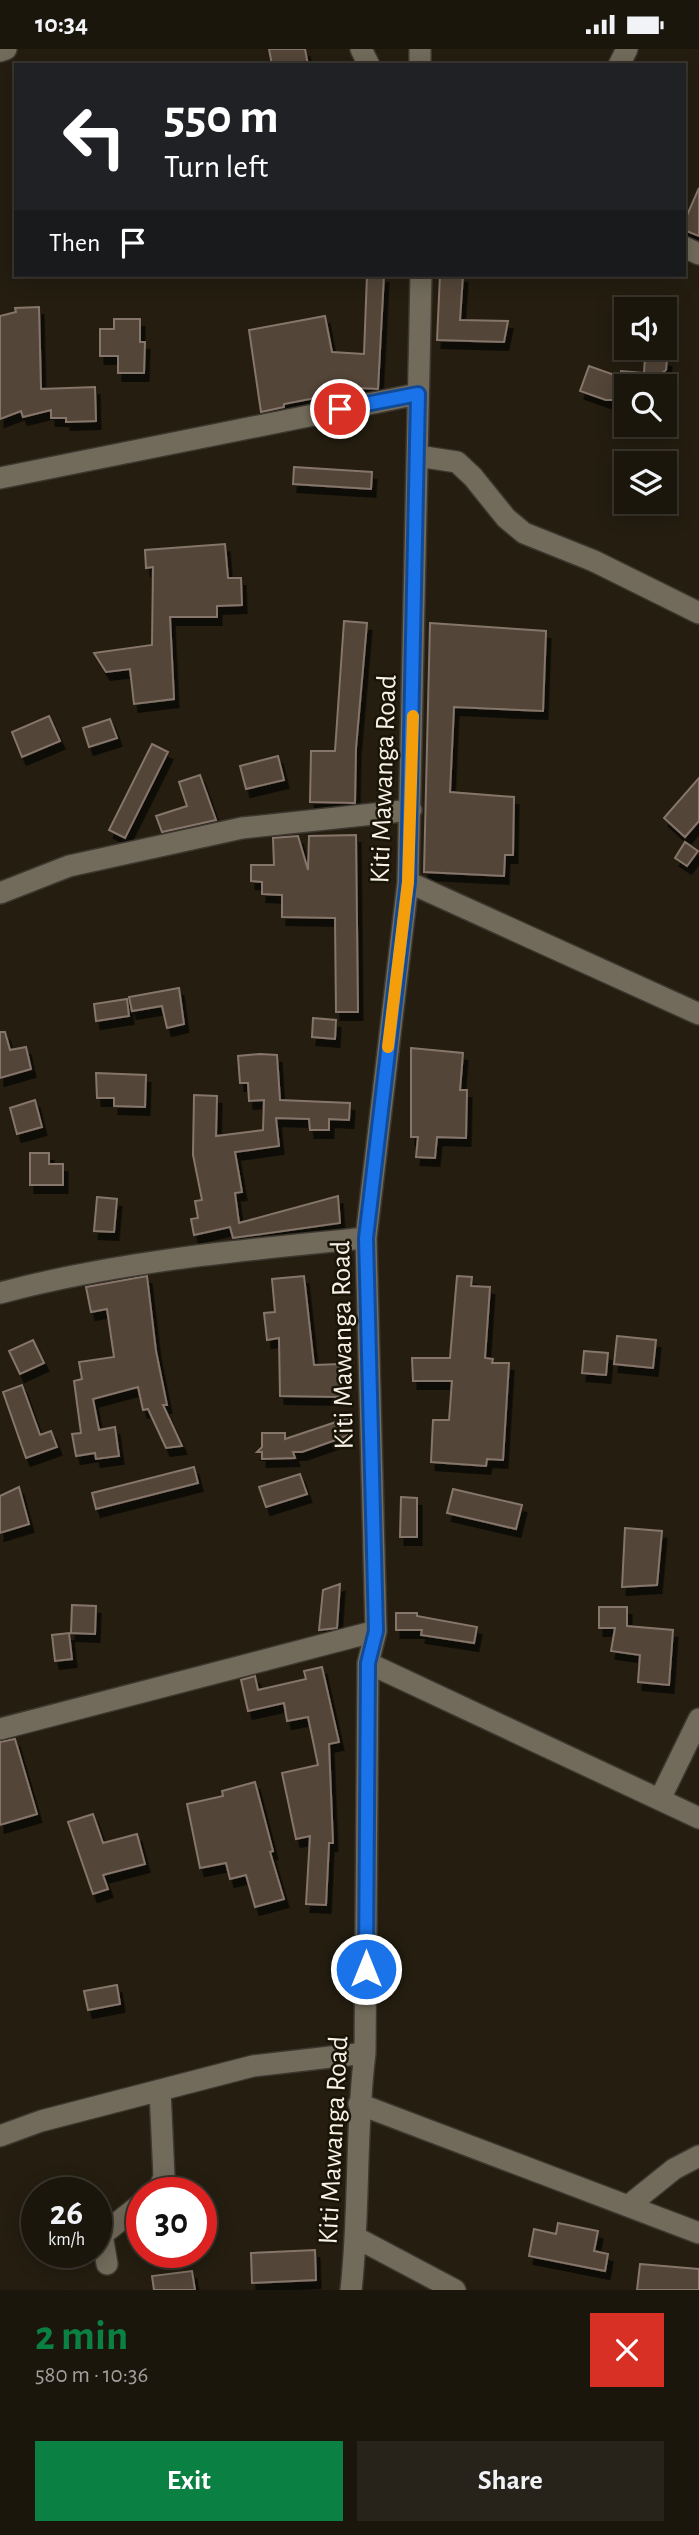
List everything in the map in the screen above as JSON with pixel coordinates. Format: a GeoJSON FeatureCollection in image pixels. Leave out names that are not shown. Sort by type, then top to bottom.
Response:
{"type":"FeatureCollection","features":[{"type":"Feature","properties":{"kind":"street"},"geometry":{"type":"LineString","coordinates":[[0,51],[6,49]]}},
{"type":"Feature","properties":{"kind":"street","name":"Kiti Mawanga Road"},"geometry":{"type":"LineString","coordinates":[[351,2290],[357,2238],[359,2104],[365,2053],[368,1663],[376,1631],[366,1238],[408,882],[421,277]]}},
{"type":"Feature","properties":{"kind":"street"},"geometry":{"type":"LineString","coordinates":[[0,478],[418,394]]}},
{"type":"Feature","properties":{"kind":"street"},"geometry":{"type":"LineString","coordinates":[[418,456],[457,462],[473,477],[506,518],[524,533],[594,561],[699,613]]}},
{"type":"Feature","properties":{"kind":"street"},"geometry":{"type":"LineString","coordinates":[[0,893],[69,866],[242,828],[411,810]]}},
{"type":"Feature","properties":{"kind":"street"},"geometry":{"type":"LineString","coordinates":[[408,882],[699,1014]]}},
{"type":"Feature","properties":{"kind":"street"},"geometry":{"type":"LineString","coordinates":[[0,1293],[74,1273],[183,1256],[366,1238]]}},
{"type":"Feature","properties":{"kind":"street"},"geometry":{"type":"LineString","coordinates":[[0,1729],[376,1631]]}},
{"type":"Feature","properties":{"kind":"street"},"geometry":{"type":"LineString","coordinates":[[368,1663],[699,1818]]}},
{"type":"Feature","properties":{"kind":"street"},"geometry":{"type":"LineString","coordinates":[[660,1799],[699,1719]]}},
{"type":"Feature","properties":{"kind":"street"},"geometry":{"type":"LineString","coordinates":[[0,2136],[41,2121],[253,2066],[365,2053]]}},
{"type":"Feature","properties":{"kind":"street"},"geometry":{"type":"LineString","coordinates":[[160,2090],[164,2177]]}},
{"type":"Feature","properties":{"kind":"street"},"geometry":{"type":"LineString","coordinates":[[359,2104],[699,2233]]}},
{"type":"Feature","properties":{"kind":"street"},"geometry":{"type":"LineString","coordinates":[[628,2206],[674,2169],[699,2156]]}},
{"type":"Feature","properties":{"kind":"street"},"geometry":{"type":"LineString","coordinates":[[112,2227],[126,2216]]}},
{"type":"Feature","properties":{"kind":"street"},"geometry":{"type":"LineString","coordinates":[[357,2238],[456,2290]]}},
{"type":"Feature","properties":{"kind":"building"},"geometry":{"type":"Polygon","coordinates":[[[269,49],[305,49],[308,63],[272,63],[269,49]]]}},
{"type":"Feature","properties":{"kind":"building"},"geometry":{"type":"Polygon","coordinates":[[[699,188],[699,236],[686,231],[686,217],[699,188]]]}},
{"type":"Feature","properties":{"kind":"building"},"geometry":{"type":"Polygon","coordinates":[[[367,277],[384,277],[378,389],[339,387],[341,393],[284,404],[284,407],[261,412],[249,330],[325,316],[332,352],[364,354],[367,277]]]}},
{"type":"Feature","properties":{"kind":"building"},"geometry":{"type":"Polygon","coordinates":[[[440,277],[463,277],[460,320],[508,321],[504,342],[437,340],[440,277]]]}},
{"type":"Feature","properties":{"kind":"building"},"geometry":{"type":"Polygon","coordinates":[[[39,307],[41,389],[95,387],[96,421],[66,422],[66,418],[51,418],[51,410],[23,417],[21,411],[0,419],[0,316],[16,312],[15,308],[39,307]]]}},
{"type":"Feature","properties":{"kind":"building"},"geometry":{"type":"Polygon","coordinates":[[[114,319],[140,319],[140,342],[145,342],[144,373],[118,373],[118,356],[100,356],[100,329],[114,329],[114,319]]]}},
{"type":"Feature","properties":{"kind":"building"},"geometry":{"type":"Polygon","coordinates":[[[645,360],[667,360],[666,370],[660,374],[620,374],[621,371],[644,373],[645,360]]]}},
{"type":"Feature","properties":{"kind":"building"},"geometry":{"type":"Polygon","coordinates":[[[589,366],[614,375],[614,400],[580,391],[589,366]]]}},
{"type":"Feature","properties":{"kind":"building"},"geometry":{"type":"Polygon","coordinates":[[[294,467],[372,472],[371,489],[293,484],[294,467]]]}},
{"type":"Feature","properties":{"kind":"building"},"geometry":{"type":"Polygon","coordinates":[[[225,544],[228,578],[241,578],[242,605],[217,606],[217,617],[170,617],[174,699],[134,704],[130,669],[106,672],[94,653],[152,645],[153,567],[146,568],[145,550],[225,544]]]}},
{"type":"Feature","properties":{"kind":"building"},"geometry":{"type":"Polygon","coordinates":[[[344,621],[367,623],[356,748],[355,803],[310,802],[311,751],[335,751],[344,621]]]}},
{"type":"Feature","properties":{"kind":"building"},"geometry":{"type":"Polygon","coordinates":[[[430,623],[546,631],[543,711],[454,707],[450,792],[514,797],[513,855],[505,855],[504,876],[424,872],[430,623]]]}},
{"type":"Feature","properties":{"kind":"building"},"geometry":{"type":"Polygon","coordinates":[[[49,716],[60,741],[22,757],[12,732],[49,716]]]}},
{"type":"Feature","properties":{"kind":"building"},"geometry":{"type":"Polygon","coordinates":[[[110,719],[117,738],[89,747],[83,728],[110,719]]]}},
{"type":"Feature","properties":{"kind":"building"},"geometry":{"type":"Polygon","coordinates":[[[152,744],[168,752],[125,838],[109,830],[152,744]]]}},
{"type":"Feature","properties":{"kind":"building"},"geometry":{"type":"Polygon","coordinates":[[[278,756],[284,780],[246,789],[240,766],[278,756]]]}},
{"type":"Feature","properties":{"kind":"building"},"geometry":{"type":"Polygon","coordinates":[[[200,775],[216,820],[162,832],[156,816],[187,806],[179,782],[200,775]]]}},
{"type":"Feature","properties":{"kind":"building"},"geometry":{"type":"Polygon","coordinates":[[[699,778],[699,821],[685,837],[664,818],[699,778]]]}},
{"type":"Feature","properties":{"kind":"building"},"geometry":{"type":"Polygon","coordinates":[[[356,835],[358,1012],[336,1012],[335,918],[282,917],[282,895],[262,894],[262,882],[251,881],[251,865],[274,865],[273,838],[298,836],[308,870],[309,836],[356,835]]]}},
{"type":"Feature","properties":{"kind":"building"},"geometry":{"type":"Polygon","coordinates":[[[685,842],[698,851],[687,866],[675,858],[685,842]]]}},
{"type":"Feature","properties":{"kind":"building"},"geometry":{"type":"Polygon","coordinates":[[[179,988],[184,1024],[167,1028],[162,1006],[132,1011],[129,997],[179,988]]]}},
{"type":"Feature","properties":{"kind":"building"},"geometry":{"type":"Polygon","coordinates":[[[127,999],[129,1016],[96,1021],[94,1004],[127,999]]]}},
{"type":"Feature","properties":{"kind":"building"},"geometry":{"type":"Polygon","coordinates":[[[313,1018],[336,1020],[335,1039],[312,1037],[313,1018]]]}},
{"type":"Feature","properties":{"kind":"building"},"geometry":{"type":"Polygon","coordinates":[[[0,1032],[5,1032],[10,1050],[26,1047],[31,1069],[0,1078],[0,1032]]]}},
{"type":"Feature","properties":{"kind":"building"},"geometry":{"type":"Polygon","coordinates":[[[411,1048],[463,1053],[460,1090],[467,1090],[466,1138],[437,1137],[435,1158],[416,1157],[418,1137],[411,1137],[411,1048]]]}},
{"type":"Feature","properties":{"kind":"building"},"geometry":{"type":"Polygon","coordinates":[[[277,1055],[280,1100],[350,1103],[349,1120],[329,1119],[329,1130],[310,1130],[309,1119],[276,1118],[279,1146],[235,1152],[242,1192],[235,1193],[239,1223],[338,1196],[340,1223],[233,1238],[230,1227],[194,1235],[191,1219],[198,1218],[195,1201],[202,1200],[193,1155],[194,1095],[217,1096],[216,1136],[263,1130],[264,1100],[249,1101],[248,1083],[240,1083],[238,1056],[277,1055]]]}},
{"type":"Feature","properties":{"kind":"building"},"geometry":{"type":"Polygon","coordinates":[[[96,1073],[146,1075],[145,1107],[114,1106],[114,1098],[97,1098],[96,1073]]]}},
{"type":"Feature","properties":{"kind":"building"},"geometry":{"type":"Polygon","coordinates":[[[35,1100],[42,1127],[17,1134],[10,1108],[35,1100]]]}},
{"type":"Feature","properties":{"kind":"building"},"geometry":{"type":"Polygon","coordinates":[[[30,1153],[49,1153],[49,1164],[63,1164],[63,1185],[30,1185],[30,1153]]]}},
{"type":"Feature","properties":{"kind":"building"},"geometry":{"type":"Polygon","coordinates":[[[97,1197],[117,1199],[114,1232],[94,1231],[97,1197]]]}},
{"type":"Feature","properties":{"kind":"building"},"geometry":{"type":"Polygon","coordinates":[[[147,1276],[156,1351],[167,1405],[163,1405],[182,1446],[166,1448],[148,1409],[143,1410],[138,1387],[93,1399],[99,1430],[115,1427],[119,1456],[96,1459],[95,1453],[76,1456],[72,1434],[81,1433],[74,1381],[82,1379],[79,1362],[114,1357],[107,1309],[91,1312],[86,1287],[147,1276]]]}},
{"type":"Feature","properties":{"kind":"building"},"geometry":{"type":"Polygon","coordinates":[[[304,1276],[314,1365],[340,1364],[339,1397],[280,1396],[279,1338],[267,1340],[264,1313],[275,1312],[272,1279],[304,1276]]]}},
{"type":"Feature","properties":{"kind":"building"},"geometry":{"type":"Polygon","coordinates":[[[457,1276],[472,1277],[471,1286],[490,1287],[485,1358],[493,1359],[492,1363],[509,1363],[503,1460],[487,1459],[486,1466],[431,1462],[433,1420],[449,1420],[452,1381],[413,1381],[412,1358],[450,1358],[457,1276]]]}},
{"type":"Feature","properties":{"kind":"building"},"geometry":{"type":"Polygon","coordinates":[[[617,1336],[656,1340],[653,1368],[614,1364],[617,1336]]]}},
{"type":"Feature","properties":{"kind":"building"},"geometry":{"type":"Polygon","coordinates":[[[33,1340],[44,1363],[20,1374],[9,1351],[33,1340]]]}},
{"type":"Feature","properties":{"kind":"building"},"geometry":{"type":"Polygon","coordinates":[[[584,1351],[608,1353],[606,1375],[582,1373],[584,1351]]]}},
{"type":"Feature","properties":{"kind":"building"},"geometry":{"type":"Polygon","coordinates":[[[22,1385],[40,1435],[51,1431],[57,1447],[26,1458],[3,1392],[22,1385]]]}},
{"type":"Feature","properties":{"kind":"building"},"geometry":{"type":"Polygon","coordinates":[[[348,1418],[347,1436],[302,1452],[293,1452],[295,1458],[262,1459],[262,1452],[257,1452],[262,1447],[262,1433],[285,1433],[285,1439],[348,1418]]]}},
{"type":"Feature","properties":{"kind":"building"},"geometry":{"type":"Polygon","coordinates":[[[194,1467],[198,1483],[96,1509],[92,1493],[194,1467]]]}},
{"type":"Feature","properties":{"kind":"building"},"geometry":{"type":"Polygon","coordinates":[[[300,1474],[307,1494],[266,1507],[259,1487],[300,1474]]]}},
{"type":"Feature","properties":{"kind":"building"},"geometry":{"type":"Polygon","coordinates":[[[19,1487],[29,1524],[0,1533],[0,1496],[19,1487]]]}},
{"type":"Feature","properties":{"kind":"building"},"geometry":{"type":"Polygon","coordinates":[[[453,1489],[522,1505],[516,1529],[447,1513],[453,1489]]]}},
{"type":"Feature","properties":{"kind":"building"},"geometry":{"type":"Polygon","coordinates":[[[401,1497],[417,1498],[417,1537],[400,1537],[401,1497]]]}},
{"type":"Feature","properties":{"kind":"building"},"geometry":{"type":"Polygon","coordinates":[[[625,1528],[662,1531],[657,1585],[622,1587],[625,1528]]]}},
{"type":"Feature","properties":{"kind":"building"},"geometry":{"type":"Polygon","coordinates":[[[340,1584],[337,1628],[319,1630],[323,1590],[340,1584]]]}},
{"type":"Feature","properties":{"kind":"building"},"geometry":{"type":"Polygon","coordinates":[[[72,1605],[96,1606],[95,1634],[71,1633],[72,1605]]]}},
{"type":"Feature","properties":{"kind":"building"},"geometry":{"type":"Polygon","coordinates":[[[599,1607],[627,1607],[627,1626],[673,1630],[669,1685],[638,1682],[640,1655],[611,1651],[615,1628],[599,1628],[599,1607]]]}},
{"type":"Feature","properties":{"kind":"building"},"geometry":{"type":"Polygon","coordinates":[[[396,1613],[417,1613],[417,1616],[477,1627],[474,1643],[421,1635],[422,1630],[396,1630],[396,1613]]]}},
{"type":"Feature","properties":{"kind":"building"},"geometry":{"type":"Polygon","coordinates":[[[69,1633],[72,1659],[55,1661],[52,1635],[69,1633]]]}},
{"type":"Feature","properties":{"kind":"building"},"geometry":{"type":"Polygon","coordinates":[[[322,1667],[339,1742],[329,1744],[333,1843],[329,1843],[326,1905],[306,1904],[310,1836],[296,1839],[282,1773],[318,1765],[308,1717],[287,1721],[284,1703],[248,1711],[241,1680],[255,1676],[258,1690],[306,1679],[304,1671],[322,1667]]]}},
{"type":"Feature","properties":{"kind":"building"},"geometry":{"type":"Polygon","coordinates":[[[15,1739],[37,1814],[0,1825],[0,1742],[15,1739]]]}},
{"type":"Feature","properties":{"kind":"building"},"geometry":{"type":"Polygon","coordinates":[[[255,1782],[273,1851],[270,1852],[284,1899],[255,1907],[246,1875],[230,1879],[226,1863],[200,1868],[187,1804],[223,1796],[222,1791],[255,1782]]]}},
{"type":"Feature","properties":{"kind":"building"},"geometry":{"type":"Polygon","coordinates":[[[93,1814],[103,1843],[137,1834],[145,1864],[103,1875],[108,1889],[93,1894],[68,1822],[93,1814]]]}},
{"type":"Feature","properties":{"kind":"building"},"geometry":{"type":"Polygon","coordinates":[[[117,1985],[120,2004],[88,2010],[84,1991],[117,1985]]]}},
{"type":"Feature","properties":{"kind":"building"},"geometry":{"type":"Polygon","coordinates":[[[558,2223],[598,2231],[594,2251],[608,2254],[605,2271],[529,2256],[534,2229],[556,2234],[558,2223]]]}},
{"type":"Feature","properties":{"kind":"building"},"geometry":{"type":"Polygon","coordinates":[[[315,2250],[316,2280],[252,2283],[251,2253],[315,2250]]]}},
{"type":"Feature","properties":{"kind":"building"},"geometry":{"type":"Polygon","coordinates":[[[640,2264],[699,2269],[699,2290],[637,2290],[640,2264]]]}},
{"type":"Feature","properties":{"kind":"building"},"geometry":{"type":"Polygon","coordinates":[[[192,2271],[195,2290],[154,2290],[152,2276],[192,2271]]]}},
{"type":"Feature","properties":{"kind":"slow traffic"},"geometry":{"type":"LineString","coordinates":[[388,1047],[408,882],[413,716]]}},
{"type":"Feature","properties":{"kind":"route"},"geometry":{"type":"LineString","coordinates":[[340,409],[418,394],[408,882],[366,1238],[376,1631],[368,1663],[366,1969]]}}]}
